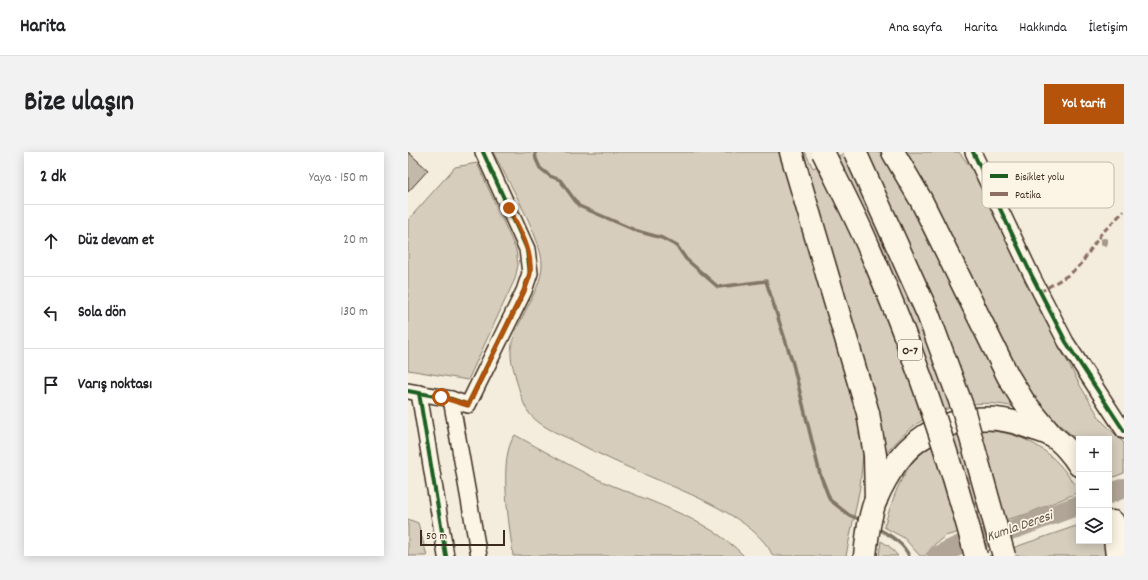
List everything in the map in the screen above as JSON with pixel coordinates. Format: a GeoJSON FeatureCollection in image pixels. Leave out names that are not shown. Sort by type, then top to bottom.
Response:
{"type":"FeatureCollection","features":[{"type":"Feature","properties":{"kind":"highway"},"geometry":{"type":"LineString","coordinates":[[791,152],[868,413],[875,455],[876,500],[865,550]]}},
{"type":"Feature","properties":{"kind":"highway","name":"O-7"},"geometry":{"type":"LineString","coordinates":[[823,152],[870,250],[901,326],[936,420],[962,503],[976,556]]}},
{"type":"Feature","properties":{"kind":"highway","name":"O-7"},"geometry":{"type":"LineString","coordinates":[[855,152],[928,314],[963,409],[1004,556]]}},
{"type":"Feature","properties":{"kind":"highway"},"geometry":{"type":"LineString","coordinates":[[892,152],[921,200],[1008,376],[1024,402],[1052,436],[1076,460]]}},
{"type":"Feature","properties":{"kind":"highway"},"geometry":{"type":"LineString","coordinates":[[876,500],[893,469],[905,453],[918,440],[949,424],[971,419],[992,418],[1012,421],[1052,436]]}},
{"type":"Feature","properties":{"kind":"highway"},"geometry":{"type":"LineString","coordinates":[[1115,522],[1117,556]]}},
{"type":"Feature","properties":{"kind":"street"},"geometry":{"type":"LineString","coordinates":[[446,556],[414,392],[452,399],[468,405],[515,313],[530,273],[527,249],[483,152]]}},
{"type":"Feature","properties":{"kind":"street"},"geometry":{"type":"LineString","coordinates":[[973,152],[982,171]]}},
{"type":"Feature","properties":{"kind":"street"},"geometry":{"type":"LineString","coordinates":[[1000,208],[1066,342],[1124,431]]}},
{"type":"Feature","properties":{"kind":"street"},"geometry":{"type":"LineString","coordinates":[[452,399],[479,556]]}},
{"type":"Feature","properties":{"kind":"shaded area"},"geometry":{"type":"Polygon","coordinates":[[[493,152],[779,152],[857,407],[866,455],[863,455],[860,487],[846,556],[773,556],[764,542],[752,530],[719,508],[611,460],[554,432],[533,418],[523,401],[511,359],[512,345],[515,334],[541,276],[541,254],[537,240],[523,208],[493,152]]]}},
{"type":"Feature","properties":{"kind":"shaded area"},"geometry":{"type":"Polygon","coordinates":[[[798,152],[805,152],[813,168],[847,152],[883,152],[1024,410],[1011,406],[983,403],[956,406],[943,410],[918,423],[907,431],[880,460],[798,152]]]}},
{"type":"Feature","properties":{"kind":"shaded area"},"geometry":{"type":"Polygon","coordinates":[[[902,152],[959,152],[972,169],[982,190],[982,208],[991,208],[1037,305],[1081,387],[1101,420],[1124,443],[1124,473],[1112,478],[1112,436],[1076,436],[1076,438],[1043,411],[1031,398],[902,152]]]}},
{"type":"Feature","properties":{"kind":"shaded area"},"geometry":{"type":"Polygon","coordinates":[[[477,163],[516,250],[518,265],[515,279],[468,380],[408,370],[408,220],[455,167],[477,163]]]}},
{"type":"Feature","properties":{"kind":"shaded area"},"geometry":{"type":"Polygon","coordinates":[[[980,430],[993,431],[1006,433],[1029,442],[1050,455],[1059,464],[1076,485],[1076,493],[1027,514],[945,536],[934,545],[925,556],[920,556],[904,538],[884,527],[897,488],[914,460],[926,450],[940,442],[958,435],[980,430]]]}},
{"type":"Feature","properties":{"kind":"shaded area"},"geometry":{"type":"Polygon","coordinates":[[[515,435],[593,477],[692,519],[729,542],[744,556],[513,556],[506,493],[506,476],[510,446],[515,435]]]}},
{"type":"Feature","properties":{"kind":"shaded area"},"geometry":{"type":"Polygon","coordinates":[[[408,519],[418,523],[427,556],[408,556],[408,519]]]}},
{"type":"Feature","properties":{"kind":"shaded area"},"geometry":{"type":"Polygon","coordinates":[[[1076,526],[1076,544],[1105,544],[1109,556],[989,556],[1076,526]]]}},
{"type":"Feature","properties":{"kind":"shaded area"},"geometry":{"type":"Polygon","coordinates":[[[881,541],[889,546],[898,556],[879,556],[881,541]]]}},
{"type":"Feature","properties":{"kind":"building"},"geometry":{"type":"Polygon","coordinates":[[[408,152],[428,170],[408,192],[408,152]]]}},
{"type":"Feature","properties":{"kind":"waterway"},"geometry":{"type":"LineString","coordinates":[[535,152],[540,168],[550,176],[560,180],[579,206],[637,231],[662,238],[677,246],[686,259],[718,287],[766,281],[793,364],[820,474],[830,500],[849,515],[863,521]]}},
{"type":"Feature","properties":{"kind":"waterway","name":"Kumla Deresi"},"geometry":{"type":"LineString","coordinates":[[1112,493],[1124,488]]}},
{"type":"Feature","properties":{"kind":"waterway","name":"Kumla Deresi"},"geometry":{"type":"LineString","coordinates":[[937,556],[958,546],[1020,527],[1076,506]]}},
{"type":"Feature","properties":{"kind":"waterway"},"geometry":{"type":"LineString","coordinates":[[876,528],[891,536],[903,547],[909,556]]}},
{"type":"Feature","properties":{"kind":"marked path"},"geometry":{"type":"LineString","coordinates":[[1040,292],[1070,274],[1081,264],[1101,234],[1124,211]]}},
{"type":"Feature","properties":{"kind":"cycle path"},"geometry":{"type":"LineString","coordinates":[[408,391],[451,399],[468,405],[524,291],[530,273],[527,249],[483,152]]}},
{"type":"Feature","properties":{"kind":"cycle path"},"geometry":{"type":"LineString","coordinates":[[973,152],[982,171]]}},
{"type":"Feature","properties":{"kind":"cycle path"},"geometry":{"type":"LineString","coordinates":[[1000,208],[1066,342],[1124,431]]}},
{"type":"Feature","properties":{"kind":"cycle path"},"geometry":{"type":"LineString","coordinates":[[419,393],[446,556]]}},
{"type":"Feature","properties":{"kind":"route"},"geometry":{"type":"LineString","coordinates":[[441,397],[452,399],[468,405],[515,313],[524,291],[530,273],[530,261],[527,249],[509,208]]}}]}
